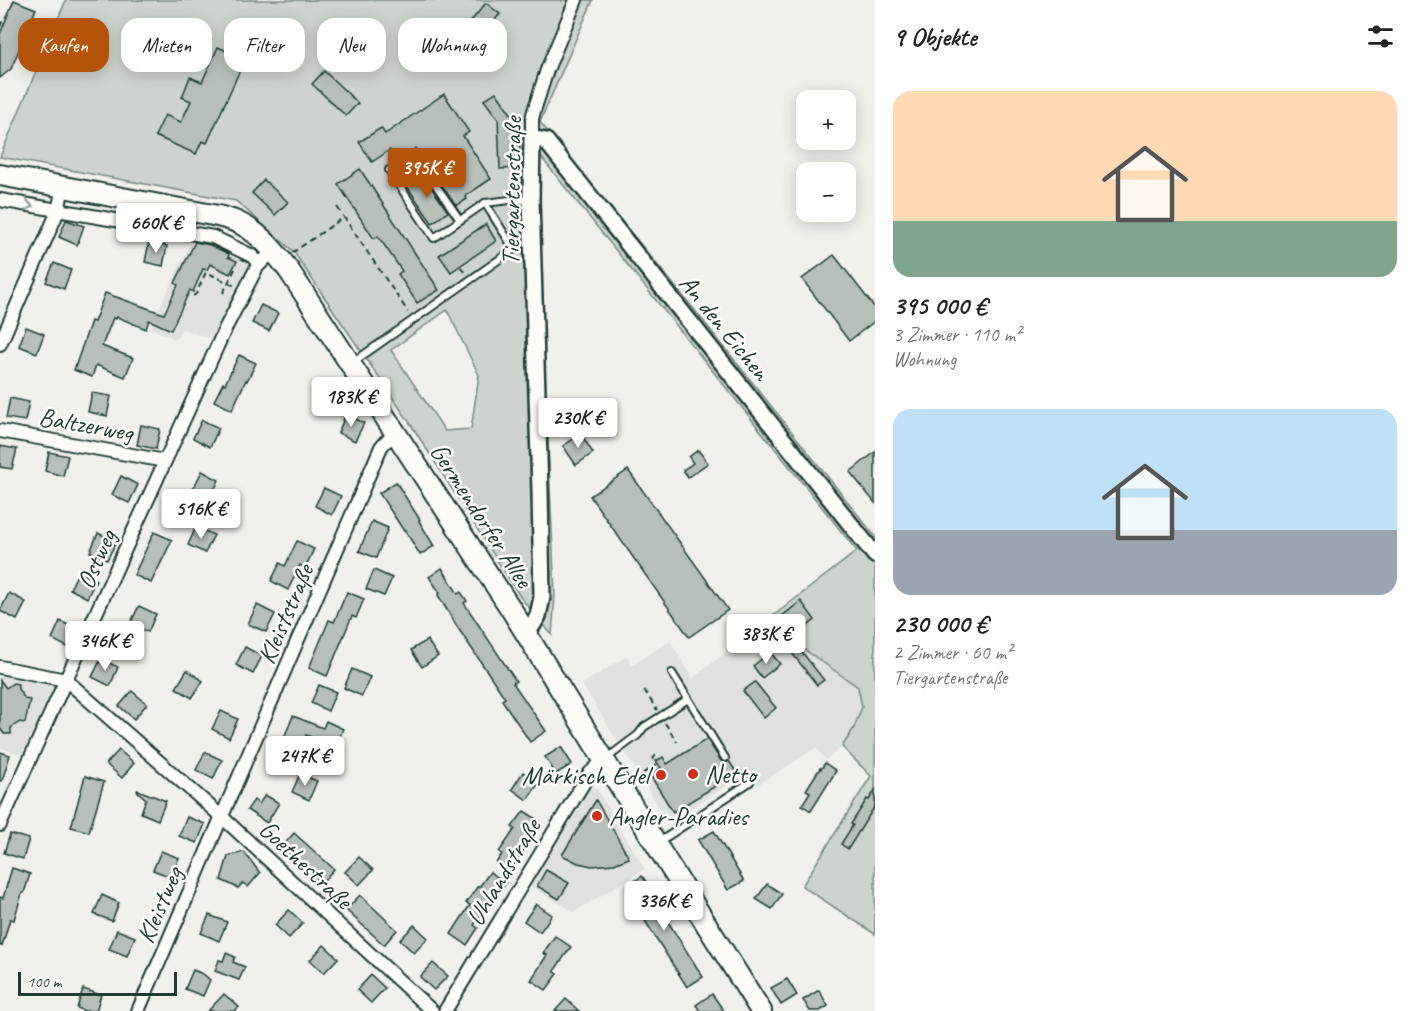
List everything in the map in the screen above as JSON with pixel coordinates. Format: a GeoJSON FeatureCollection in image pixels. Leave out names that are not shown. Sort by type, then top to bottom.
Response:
{"type":"FeatureCollection","features":[{"type":"Feature","properties":{"kind":"main road","name":"Germendorfer Allee"},"geometry":{"type":"LineString","coordinates":[[0,176],[218,216],[240,223],[250,229],[290,272],[511,609],[754,1008]]}},
{"type":"Feature","properties":{"kind":"street","name":"Tiergartenstraße"},"geometry":{"type":"LineString","coordinates":[[526,633],[538,616],[542,597],[540,491],[523,247],[531,200],[532,119],[547,70],[576,0]]}},
{"type":"Feature","properties":{"kind":"street","name":"An den Eichen"},"geometry":{"type":"LineString","coordinates":[[532,139],[546,141],[875,555]]}},
{"type":"Feature","properties":{"kind":"street"},"geometry":{"type":"LineString","coordinates":[[0,344],[58,211],[63,187]]}},
{"type":"Feature","properties":{"kind":"street"},"geometry":{"type":"LineString","coordinates":[[0,200],[213,237],[252,256],[275,256]]}},
{"type":"Feature","properties":{"kind":"street","name":"Ostweg"},"geometry":{"type":"LineString","coordinates":[[0,825],[225,329],[244,291],[275,256]]}},
{"type":"Feature","properties":{"kind":"street","name":"Baltzerweg"},"geometry":{"type":"LineString","coordinates":[[0,431],[165,461]]}},
{"type":"Feature","properties":{"kind":"street","name":"Kleiststraße"},"geometry":{"type":"LineString","coordinates":[[222,817],[381,447],[396,434]]}},
{"type":"Feature","properties":{"kind":"street"},"geometry":{"type":"LineString","coordinates":[[511,609],[540,606]]}},
{"type":"Feature","properties":{"kind":"street"},"geometry":{"type":"LineString","coordinates":[[0,667],[66,680]]}},
{"type":"Feature","properties":{"kind":"street","name":"Goethestraße"},"geometry":{"type":"LineString","coordinates":[[66,680],[222,817],[432,1011]]}},
{"type":"Feature","properties":{"kind":"street","name":"Uhlandstraße"},"geometry":{"type":"LineString","coordinates":[[445,1011],[589,774],[604,760]]}},
{"type":"Feature","properties":{"kind":"street","name":"Kleistweg"},"geometry":{"type":"LineString","coordinates":[[138,1011],[222,817]]}},
{"type":"Feature","properties":{"kind":"lane"},"geometry":{"type":"LineString","coordinates":[[396,180],[421,164],[460,220]]}},
{"type":"Feature","properties":{"kind":"lane"},"geometry":{"type":"LineString","coordinates":[[389,170],[434,238],[485,203],[531,200]]}},
{"type":"Feature","properties":{"kind":"lane"},"geometry":{"type":"LineString","coordinates":[[350,363],[523,247],[485,203]]}},
{"type":"Feature","properties":{"kind":"lane"},"geometry":{"type":"LineString","coordinates":[[672,673],[725,758]]}},
{"type":"Feature","properties":{"kind":"lane"},"geometry":{"type":"LineString","coordinates":[[604,760],[638,735],[644,727],[688,699]]}},
{"type":"Feature","properties":{"kind":"lane"},"geometry":{"type":"LineString","coordinates":[[656,844],[750,782]]}},
{"type":"Feature","properties":{"kind":"path"},"geometry":{"type":"LineString","coordinates":[[0,27],[4,17]]}},
{"type":"Feature","properties":{"kind":"path"},"geometry":{"type":"LineString","coordinates":[[337,207],[413,320]]}},
{"type":"Feature","properties":{"kind":"path"},"geometry":{"type":"LineString","coordinates":[[275,256],[344,217]]}},
{"type":"Feature","properties":{"kind":"path"},"geometry":{"type":"LineString","coordinates":[[223,293],[235,269]]}},
{"type":"Feature","properties":{"kind":"path"},"geometry":{"type":"LineString","coordinates":[[193,296],[206,272],[244,291]]}},
{"type":"Feature","properties":{"kind":"path"},"geometry":{"type":"LineString","coordinates":[[634,779],[656,765],[653,759],[656,755],[658,759]]}},
{"type":"Feature","properties":{"kind":"shaded area"},"geometry":{"type":"Polygon","coordinates":[[[66,0],[593,0],[540,122],[693,308],[875,536],[875,934],[802,886],[871,776],[842,747],[854,728],[862,707],[858,687],[795,643],[773,616],[857,551],[537,152],[535,162],[555,595],[552,635],[521,598],[412,426],[293,251],[236,201],[0,157],[36,72],[109,72],[109,18],[58,18],[66,0]],[[447,310],[391,350],[445,431],[471,429],[479,375],[447,310]]]}},
{"type":"Feature","properties":{"kind":"shaded area"},"geometry":{"type":"Polygon","coordinates":[[[193,237],[205,239],[252,261],[214,340],[182,329],[176,339],[150,328],[193,237]]]}},
{"type":"Feature","properties":{"kind":"shaded area"},"geometry":{"type":"Polygon","coordinates":[[[773,616],[795,643],[858,687],[862,706],[854,728],[842,747],[826,760],[816,748],[757,785],[748,772],[669,823],[582,684],[627,656],[632,665],[670,641],[693,678],[773,616]]]}},
{"type":"Feature","properties":{"kind":"shaded area"},"geometry":{"type":"Polygon","coordinates":[[[0,672],[58,683],[25,755],[0,748],[0,672]]]}},
{"type":"Feature","properties":{"kind":"shaded area"},"geometry":{"type":"Polygon","coordinates":[[[593,783],[645,869],[574,912],[530,886],[593,783]]]}},
{"type":"Feature","properties":{"kind":"building"},"geometry":{"type":"Polygon","coordinates":[[[14,0],[36,9],[32,18],[18,18],[18,52],[11,69],[0,78],[0,34],[14,0]]]}},
{"type":"Feature","properties":{"kind":"building"},"geometry":{"type":"Polygon","coordinates":[[[486,3],[500,14],[497,18],[474,18],[486,3]]]}},
{"type":"Feature","properties":{"kind":"building"},"geometry":{"type":"Polygon","coordinates":[[[218,47],[224,50],[224,72],[239,72],[207,143],[202,141],[196,154],[155,136],[165,115],[181,122],[191,101],[182,97],[190,77],[202,82],[207,72],[212,72],[212,60],[218,47]]]}},
{"type":"Feature","properties":{"kind":"building"},"geometry":{"type":"Polygon","coordinates":[[[325,72],[358,103],[346,116],[312,84],[325,72]]]}},
{"type":"Feature","properties":{"kind":"building"},"geometry":{"type":"Polygon","coordinates":[[[496,92],[511,114],[518,114],[521,168],[500,169],[498,119],[484,100],[496,92]]]}},
{"type":"Feature","properties":{"kind":"building"},"geometry":{"type":"Polygon","coordinates":[[[444,94],[469,132],[463,136],[491,179],[465,196],[467,199],[456,206],[416,148],[398,160],[390,150],[372,162],[359,142],[381,128],[385,134],[444,94]]]}},
{"type":"Feature","properties":{"kind":"building"},"geometry":{"type":"Polygon","coordinates":[[[360,169],[439,290],[417,303],[398,274],[402,271],[378,236],[374,239],[338,184],[360,169]]]}},
{"type":"Feature","properties":{"kind":"building"},"geometry":{"type":"Polygon","coordinates":[[[423,175],[448,212],[432,223],[406,185],[423,175]]]}},
{"type":"Feature","properties":{"kind":"building"},"geometry":{"type":"Polygon","coordinates":[[[264,180],[288,202],[275,215],[252,193],[264,180]]]}},
{"type":"Feature","properties":{"kind":"building"},"geometry":{"type":"Polygon","coordinates":[[[66,220],[84,226],[77,245],[59,237],[66,220]]]}},
{"type":"Feature","properties":{"kind":"building"},"geometry":{"type":"Polygon","coordinates":[[[486,224],[496,241],[451,272],[439,255],[486,224]]]}},
{"type":"Feature","properties":{"kind":"building"},"geometry":{"type":"Polygon","coordinates":[[[149,242],[167,246],[163,266],[145,262],[149,242]]]}},
{"type":"Feature","properties":{"kind":"building"},"geometry":{"type":"Polygon","coordinates":[[[195,242],[210,245],[229,254],[228,257],[237,261],[230,274],[210,264],[207,270],[203,269],[193,292],[190,290],[171,330],[149,320],[146,329],[117,317],[113,318],[102,346],[133,358],[125,377],[96,365],[92,377],[74,370],[91,321],[94,322],[105,293],[164,314],[178,285],[175,283],[195,242]]]}},
{"type":"Feature","properties":{"kind":"building"},"geometry":{"type":"Polygon","coordinates":[[[834,255],[875,308],[875,321],[849,341],[802,279],[834,255]]]}},
{"type":"Feature","properties":{"kind":"building"},"geometry":{"type":"Polygon","coordinates":[[[54,263],[71,270],[64,289],[46,282],[54,263]]]}},
{"type":"Feature","properties":{"kind":"building"},"geometry":{"type":"Polygon","coordinates":[[[261,305],[278,313],[269,331],[252,323],[261,305]]]}},
{"type":"Feature","properties":{"kind":"building"},"geometry":{"type":"Polygon","coordinates":[[[26,327],[44,334],[37,353],[19,346],[26,327]]]}},
{"type":"Feature","properties":{"kind":"building"},"geometry":{"type":"Polygon","coordinates":[[[239,355],[256,363],[232,410],[214,401],[239,355]]]}},
{"type":"Feature","properties":{"kind":"building"},"geometry":{"type":"Polygon","coordinates":[[[92,393],[111,396],[107,416],[88,412],[92,393]]]}},
{"type":"Feature","properties":{"kind":"building"},"geometry":{"type":"Polygon","coordinates":[[[10,398],[29,402],[25,421],[6,418],[10,398]]]}},
{"type":"Feature","properties":{"kind":"building"},"geometry":{"type":"Polygon","coordinates":[[[346,414],[364,423],[355,441],[338,433],[346,414]]]}},
{"type":"Feature","properties":{"kind":"building"},"geometry":{"type":"Polygon","coordinates":[[[202,420],[219,428],[210,447],[193,438],[202,420]]]}},
{"type":"Feature","properties":{"kind":"building"},"geometry":{"type":"Polygon","coordinates":[[[141,425],[160,429],[156,449],[137,445],[141,425]]]}},
{"type":"Feature","properties":{"kind":"building"},"geometry":{"type":"Polygon","coordinates":[[[581,434],[593,453],[576,465],[563,446],[581,434]]]}},
{"type":"Feature","properties":{"kind":"building"},"geometry":{"type":"Polygon","coordinates":[[[0,446],[17,449],[12,469],[0,467],[0,446]]]}},
{"type":"Feature","properties":{"kind":"building"},"geometry":{"type":"Polygon","coordinates":[[[698,450],[708,463],[688,477],[683,470],[693,463],[689,457],[698,450]]]}},
{"type":"Feature","properties":{"kind":"building"},"geometry":{"type":"Polygon","coordinates":[[[49,452],[68,456],[63,476],[45,471],[49,452]]]}},
{"type":"Feature","properties":{"kind":"building"},"geometry":{"type":"Polygon","coordinates":[[[875,452],[875,503],[850,472],[875,452]]]}},
{"type":"Feature","properties":{"kind":"building"},"geometry":{"type":"Polygon","coordinates":[[[628,470],[728,610],[689,637],[590,496],[628,470]]]}},
{"type":"Feature","properties":{"kind":"building"},"geometry":{"type":"Polygon","coordinates":[[[202,471],[219,480],[210,498],[193,489],[202,471]]]}},
{"type":"Feature","properties":{"kind":"building"},"geometry":{"type":"Polygon","coordinates":[[[121,476],[138,485],[129,503],[112,495],[121,476]]]}},
{"type":"Feature","properties":{"kind":"building"},"geometry":{"type":"Polygon","coordinates":[[[396,482],[434,546],[420,555],[379,493],[396,482]]]}},
{"type":"Feature","properties":{"kind":"building"},"geometry":{"type":"Polygon","coordinates":[[[324,488],[341,496],[332,515],[315,506],[324,488]]]}},
{"type":"Feature","properties":{"kind":"building"},"geometry":{"type":"Polygon","coordinates":[[[372,521],[388,528],[376,558],[359,551],[372,521]]]}},
{"type":"Feature","properties":{"kind":"building"},"geometry":{"type":"Polygon","coordinates":[[[196,527],[214,535],[205,553],[188,545],[196,527]]]}},
{"type":"Feature","properties":{"kind":"building"},"geometry":{"type":"Polygon","coordinates":[[[154,532],[172,540],[151,583],[134,575],[154,532]]]}},
{"type":"Feature","properties":{"kind":"building"},"geometry":{"type":"Polygon","coordinates":[[[98,533],[116,542],[107,560],[90,552],[98,533]]]}},
{"type":"Feature","properties":{"kind":"building"},"geometry":{"type":"Polygon","coordinates":[[[297,541],[314,549],[305,568],[300,565],[288,590],[271,581],[280,563],[285,566],[297,541]]]}},
{"type":"Feature","properties":{"kind":"building"},"geometry":{"type":"Polygon","coordinates":[[[442,568],[458,594],[461,592],[467,601],[464,603],[516,681],[513,683],[546,731],[530,742],[502,700],[505,698],[438,595],[440,593],[429,577],[442,568]]]}},
{"type":"Feature","properties":{"kind":"building"},"geometry":{"type":"Polygon","coordinates":[[[374,570],[392,578],[384,596],[366,589],[374,570]]]}},
{"type":"Feature","properties":{"kind":"building"},"geometry":{"type":"Polygon","coordinates":[[[79,571],[96,580],[87,598],[70,589],[79,571]]]}},
{"type":"Feature","properties":{"kind":"building"},"geometry":{"type":"Polygon","coordinates":[[[347,592],[364,599],[356,618],[352,616],[327,676],[309,668],[329,620],[334,622],[347,592]]]}},
{"type":"Feature","properties":{"kind":"building"},"geometry":{"type":"Polygon","coordinates":[[[9,593],[26,602],[17,620],[0,611],[9,593]]]}},
{"type":"Feature","properties":{"kind":"building"},"geometry":{"type":"Polygon","coordinates":[[[801,601],[815,620],[795,636],[781,617],[801,601]]]}},
{"type":"Feature","properties":{"kind":"building"},"geometry":{"type":"Polygon","coordinates":[[[257,605],[275,614],[266,632],[248,624],[257,605]]]}},
{"type":"Feature","properties":{"kind":"building"},"geometry":{"type":"Polygon","coordinates":[[[139,606],[156,614],[148,632],[130,624],[139,606]]]}},
{"type":"Feature","properties":{"kind":"building"},"geometry":{"type":"Polygon","coordinates":[[[60,621],[78,630],[69,648],[52,639],[60,621]]]}},
{"type":"Feature","properties":{"kind":"building"},"geometry":{"type":"Polygon","coordinates":[[[427,640],[438,656],[422,667],[411,650],[427,640]]]}},
{"type":"Feature","properties":{"kind":"building"},"geometry":{"type":"Polygon","coordinates":[[[245,647],[262,656],[253,674],[236,665],[245,647]]]}},
{"type":"Feature","properties":{"kind":"building"},"geometry":{"type":"Polygon","coordinates":[[[798,647],[824,680],[817,685],[791,652],[798,647]]]}},
{"type":"Feature","properties":{"kind":"building"},"geometry":{"type":"Polygon","coordinates":[[[770,652],[780,664],[762,678],[753,666],[770,652]]]}},
{"type":"Feature","properties":{"kind":"building"},"geometry":{"type":"Polygon","coordinates":[[[101,659],[118,667],[110,686],[92,677],[101,659]]]}},
{"type":"Feature","properties":{"kind":"building"},"geometry":{"type":"Polygon","coordinates":[[[352,669],[370,677],[362,696],[344,688],[352,669]]]}},
{"type":"Feature","properties":{"kind":"building"},"geometry":{"type":"Polygon","coordinates":[[[187,670],[203,681],[192,698],[176,688],[187,670]]]}},
{"type":"Feature","properties":{"kind":"building"},"geometry":{"type":"Polygon","coordinates":[[[0,680],[6,688],[13,683],[18,684],[18,689],[25,699],[30,700],[25,723],[20,722],[11,728],[11,734],[4,734],[0,728],[0,680]]]}},
{"type":"Feature","properties":{"kind":"building"},"geometry":{"type":"Polygon","coordinates":[[[755,682],[776,708],[764,718],[743,691],[755,682]]]}},
{"type":"Feature","properties":{"kind":"building"},"geometry":{"type":"Polygon","coordinates":[[[319,685],[336,692],[328,711],[311,703],[319,685]]]}},
{"type":"Feature","properties":{"kind":"building"},"geometry":{"type":"Polygon","coordinates":[[[132,691],[147,704],[134,719],[119,706],[132,691]]]}},
{"type":"Feature","properties":{"kind":"building"},"geometry":{"type":"Polygon","coordinates":[[[221,711],[238,719],[229,738],[212,729],[221,711]]]}},
{"type":"Feature","properties":{"kind":"building"},"geometry":{"type":"Polygon","coordinates":[[[293,716],[323,728],[326,721],[343,729],[336,747],[306,735],[303,742],[299,740],[288,765],[271,757],[279,738],[283,740],[293,716]]]}},
{"type":"Feature","properties":{"kind":"building","name":"Netto"},"geometry":{"type":"Polygon","coordinates":[[[707,739],[721,761],[726,763],[729,761],[737,773],[673,812],[650,775],[661,768],[656,761],[663,757],[667,764],[707,739]]]}},
{"type":"Feature","properties":{"kind":"building"},"geometry":{"type":"Polygon","coordinates":[[[561,747],[572,764],[556,774],[545,757],[561,747]]]}},
{"type":"Feature","properties":{"kind":"building"},"geometry":{"type":"Polygon","coordinates":[[[119,750],[134,763],[122,778],[106,764],[119,750]]]}},
{"type":"Feature","properties":{"kind":"building"},"geometry":{"type":"Polygon","coordinates":[[[0,752],[10,755],[2,781],[0,781],[0,752]]]}},
{"type":"Feature","properties":{"kind":"building"},"geometry":{"type":"Polygon","coordinates":[[[205,752],[222,760],[213,779],[196,770],[205,752]]]}},
{"type":"Feature","properties":{"kind":"building"},"geometry":{"type":"Polygon","coordinates":[[[825,763],[836,771],[811,811],[802,805],[810,792],[806,790],[825,763]]]}},
{"type":"Feature","properties":{"kind":"building"},"geometry":{"type":"Polygon","coordinates":[[[523,772],[539,783],[527,800],[512,789],[523,772]]]}},
{"type":"Feature","properties":{"kind":"building"},"geometry":{"type":"Polygon","coordinates":[[[300,774],[317,781],[309,800],[292,792],[300,774]]]}},
{"type":"Feature","properties":{"kind":"building"},"geometry":{"type":"Polygon","coordinates":[[[85,776],[104,782],[89,832],[71,827],[85,776]]]}},
{"type":"Feature","properties":{"kind":"building"},"geometry":{"type":"Polygon","coordinates":[[[138,790],[166,801],[158,820],[141,813],[146,799],[138,790]]]}},
{"type":"Feature","properties":{"kind":"building"},"geometry":{"type":"Polygon","coordinates":[[[875,790],[875,806],[848,849],[841,844],[853,825],[851,824],[875,790]]]}},
{"type":"Feature","properties":{"kind":"building"},"geometry":{"type":"Polygon","coordinates":[[[265,795],[279,803],[267,823],[247,810],[254,800],[259,804],[265,795]]]}},
{"type":"Feature","properties":{"kind":"building"},"geometry":{"type":"Polygon","coordinates":[[[596,800],[629,858],[614,864],[592,866],[578,863],[562,855],[596,800]]]}},
{"type":"Feature","properties":{"kind":"building"},"geometry":{"type":"Polygon","coordinates":[[[524,811],[540,821],[510,871],[496,863],[502,854],[499,852],[515,829],[512,827],[524,811]]]}},
{"type":"Feature","properties":{"kind":"building"},"geometry":{"type":"Polygon","coordinates":[[[187,817],[205,824],[197,843],[179,836],[187,817]]]}},
{"type":"Feature","properties":{"kind":"building"},"geometry":{"type":"Polygon","coordinates":[[[714,831],[744,881],[728,890],[698,840],[714,831]]]}},
{"type":"Feature","properties":{"kind":"building"},"geometry":{"type":"Polygon","coordinates":[[[294,833],[334,869],[321,884],[281,848],[294,833]]]}},
{"type":"Feature","properties":{"kind":"building"},"geometry":{"type":"Polygon","coordinates":[[[10,834],[29,839],[23,859],[4,853],[10,834]]]}},
{"type":"Feature","properties":{"kind":"building"},"geometry":{"type":"Polygon","coordinates":[[[161,851],[179,858],[171,877],[153,870],[161,851]]]}},
{"type":"Feature","properties":{"kind":"building"},"geometry":{"type":"Polygon","coordinates":[[[244,852],[260,873],[248,887],[243,883],[238,888],[221,880],[228,856],[244,852]]]}},
{"type":"Feature","properties":{"kind":"building"},"geometry":{"type":"Polygon","coordinates":[[[359,857],[373,870],[359,885],[345,872],[359,857]]]}},
{"type":"Feature","properties":{"kind":"building"},"geometry":{"type":"Polygon","coordinates":[[[12,868],[30,874],[14,920],[10,919],[2,946],[0,946],[0,897],[3,898],[12,868]]]}},
{"type":"Feature","properties":{"kind":"building"},"geometry":{"type":"Polygon","coordinates":[[[546,870],[569,883],[559,899],[537,886],[546,870]]]}},
{"type":"Feature","properties":{"kind":"building"},"geometry":{"type":"Polygon","coordinates":[[[490,872],[506,883],[501,890],[499,889],[474,925],[478,928],[467,945],[451,934],[470,905],[466,903],[490,872]]]}},
{"type":"Feature","properties":{"kind":"building"},"geometry":{"type":"Polygon","coordinates":[[[642,876],[654,893],[651,895],[703,977],[687,987],[626,887],[642,876]]]}},
{"type":"Feature","properties":{"kind":"building"},"geometry":{"type":"Polygon","coordinates":[[[767,884],[782,894],[772,909],[756,899],[767,884]]]}},
{"type":"Feature","properties":{"kind":"building"},"geometry":{"type":"Polygon","coordinates":[[[102,895],[119,903],[112,921],[94,914],[102,895]]]}},
{"type":"Feature","properties":{"kind":"building"},"geometry":{"type":"Polygon","coordinates":[[[360,895],[397,930],[384,945],[346,910],[360,895]]]}},
{"type":"Feature","properties":{"kind":"building"},"geometry":{"type":"Polygon","coordinates":[[[536,904],[552,915],[540,932],[524,921],[536,904]]]}},
{"type":"Feature","properties":{"kind":"building"},"geometry":{"type":"Polygon","coordinates":[[[289,910],[303,923],[289,938],[275,925],[289,910]]]}},
{"type":"Feature","properties":{"kind":"building"},"geometry":{"type":"Polygon","coordinates":[[[209,915],[227,922],[219,941],[201,933],[209,915]]]}},
{"type":"Feature","properties":{"kind":"building"},"geometry":{"type":"Polygon","coordinates":[[[414,925],[428,938],[414,953],[400,940],[414,925]]]}},
{"type":"Feature","properties":{"kind":"building"},"geometry":{"type":"Polygon","coordinates":[[[117,930],[135,937],[127,956],[109,949],[117,930]]]}},
{"type":"Feature","properties":{"kind":"building"},"geometry":{"type":"Polygon","coordinates":[[[555,936],[571,947],[554,971],[558,974],[546,990],[531,980],[547,955],[543,953],[555,936]]]}},
{"type":"Feature","properties":{"kind":"building"},"geometry":{"type":"Polygon","coordinates":[[[324,945],[338,958],[324,973],[310,960],[324,945]]]}},
{"type":"Feature","properties":{"kind":"building"},"geometry":{"type":"Polygon","coordinates":[[[226,953],[235,957],[233,962],[245,967],[239,980],[215,971],[219,960],[223,961],[226,953]]]}},
{"type":"Feature","properties":{"kind":"building"},"geometry":{"type":"Polygon","coordinates":[[[433,963],[448,976],[434,990],[420,977],[433,963]]]}},
{"type":"Feature","properties":{"kind":"building"},"geometry":{"type":"Polygon","coordinates":[[[193,970],[210,980],[203,996],[185,989],[193,970]]]}},
{"type":"Feature","properties":{"kind":"building"},"geometry":{"type":"Polygon","coordinates":[[[371,975],[385,988],[371,1003],[357,990],[371,975]]]}},
{"type":"Feature","properties":{"kind":"building"},"geometry":{"type":"Polygon","coordinates":[[[787,979],[797,995],[781,1005],[771,988],[787,979]]]}},
{"type":"Feature","properties":{"kind":"building"},"geometry":{"type":"Polygon","coordinates":[[[83,989],[101,995],[96,1011],[77,1008],[83,989]]]}},
{"type":"Feature","properties":{"kind":"building"},"geometry":{"type":"Polygon","coordinates":[[[819,990],[828,1006],[820,1011],[810,1011],[803,1000],[819,990]]]}},
{"type":"Feature","properties":{"kind":"building"},"geometry":{"type":"Polygon","coordinates":[[[224,994],[239,1007],[234,1011],[208,1011],[224,994]]]}},
{"type":"Feature","properties":{"kind":"building"},"geometry":{"type":"Polygon","coordinates":[[[712,994],[724,1011],[700,1011],[696,1005],[712,994]]]}},
{"type":"Feature","properties":{"kind":"building"},"geometry":{"type":"Polygon","coordinates":[[[566,999],[579,1011],[555,1011],[566,999]]]}},
{"type":"Feature","properties":{"kind":"place","name":"Netto"},"geometry":{"type":"Point","coordinates":[693,774]}},
{"type":"Feature","properties":{"kind":"place","name":"Märkisch Edel"},"geometry":{"type":"Point","coordinates":[661,775]}},
{"type":"Feature","properties":{"kind":"place","name":"Angler-Paradies"},"geometry":{"type":"Point","coordinates":[597,816]}}]}
